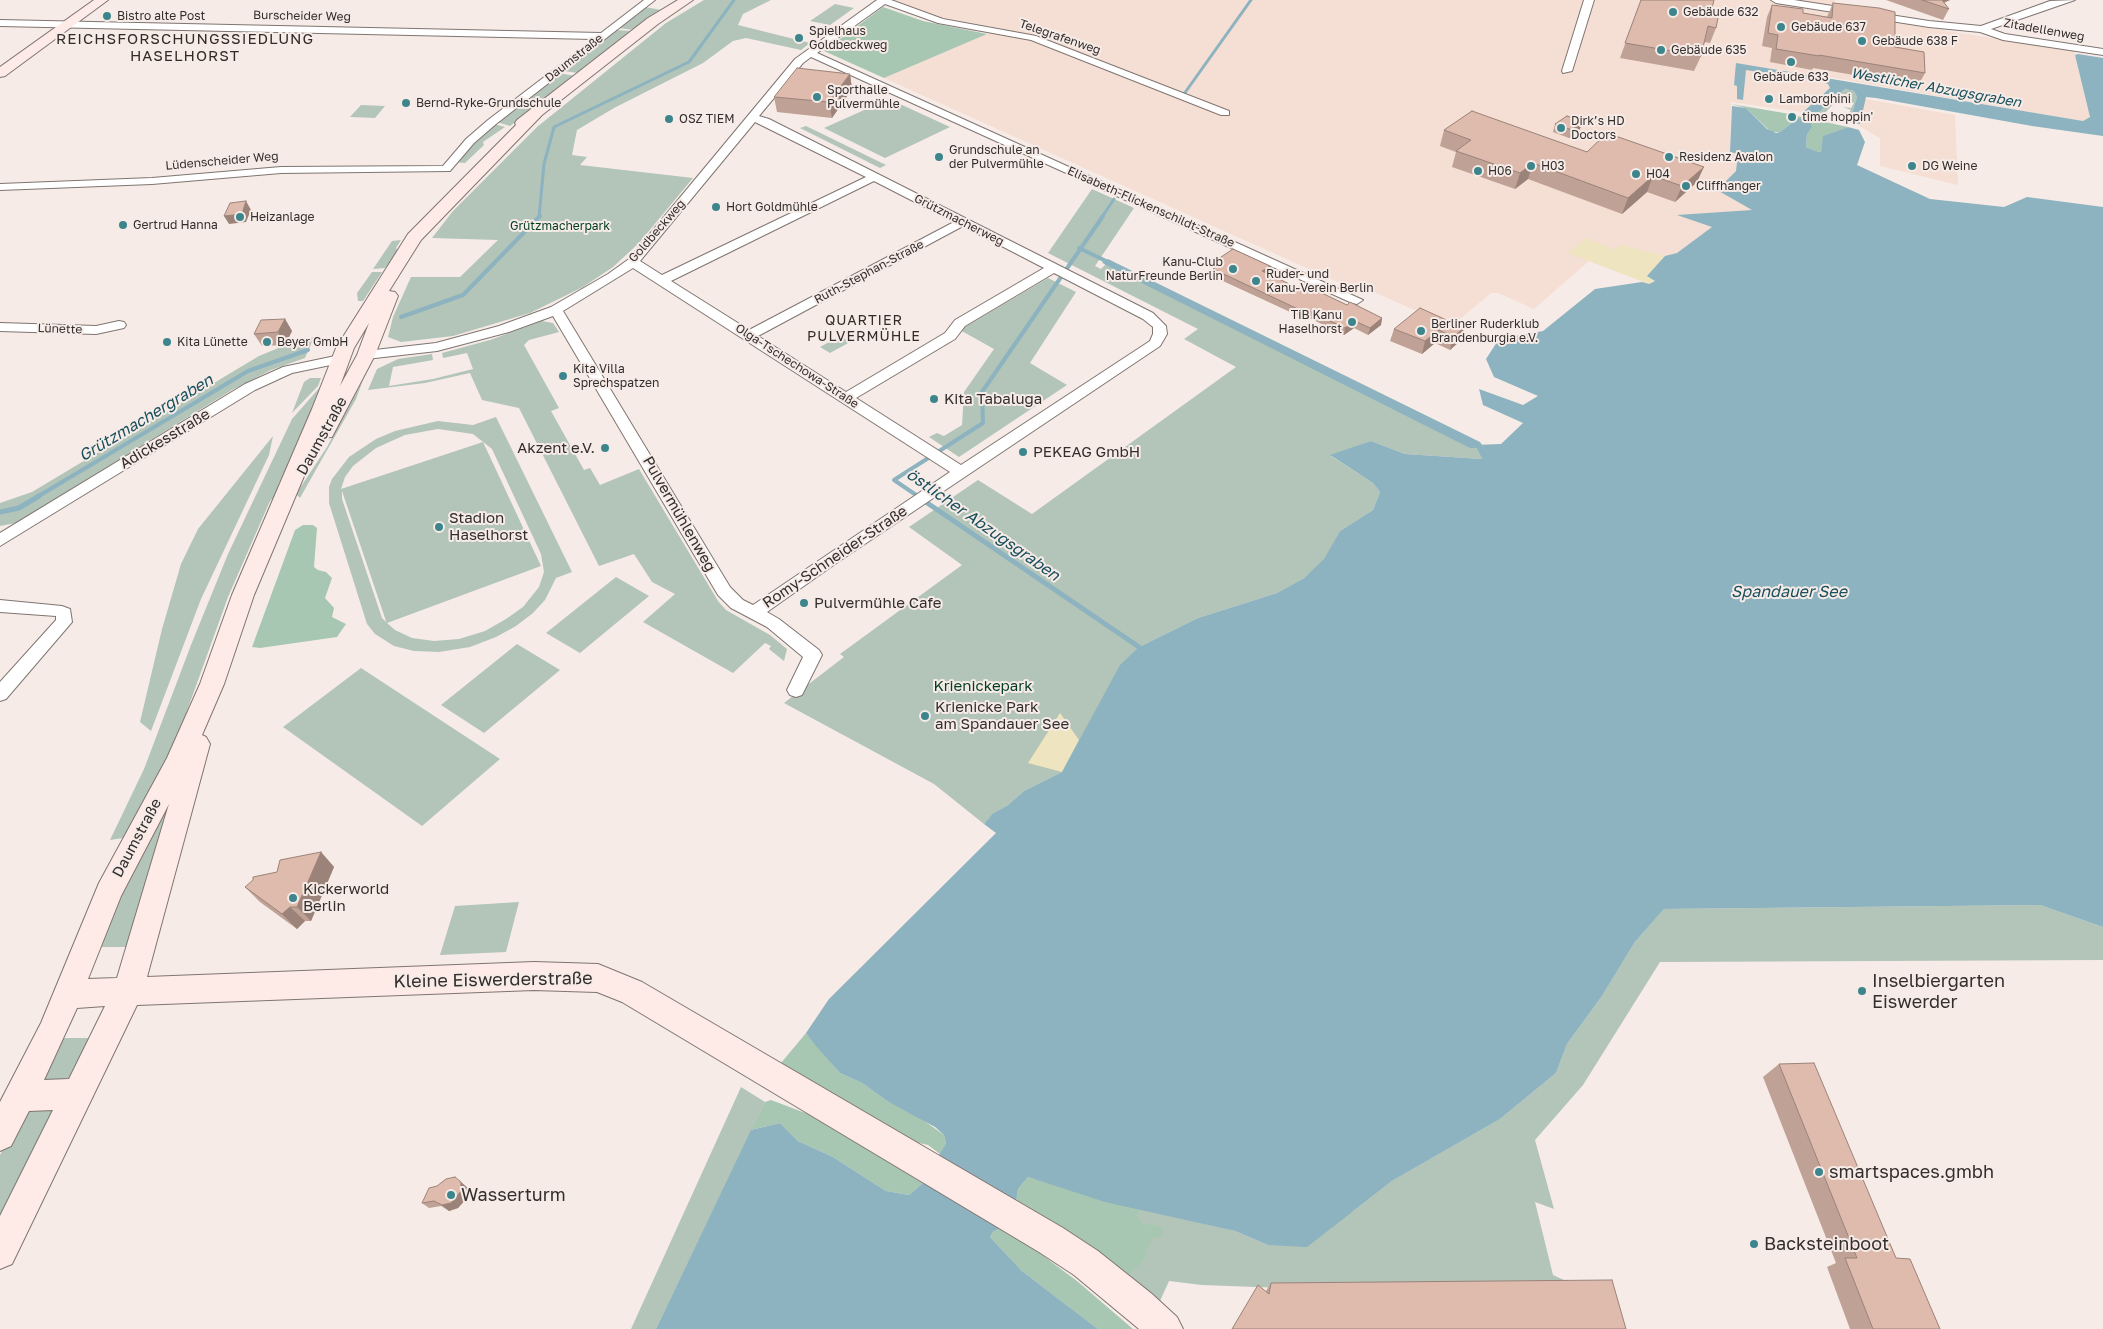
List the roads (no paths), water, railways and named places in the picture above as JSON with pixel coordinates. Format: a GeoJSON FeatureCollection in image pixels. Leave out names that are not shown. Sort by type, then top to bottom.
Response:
{"type":"FeatureCollection","features":[{"type":"Feature","properties":{"kind":"main road"},"geometry":{"type":"LineString","coordinates":[[0,59],[85,0]]}},
{"type":"Feature","properties":{"kind":"main road"},"geometry":{"type":"LineString","coordinates":[[0,73],[102,0]]}},
{"type":"Feature","properties":{"kind":"main road","name":"Daumstraße"},"geometry":{"type":"LineString","coordinates":[[0,1135],[68,994],[108,892],[178,761],[212,684],[243,595],[277,517],[340,359],[350,338],[414,237],[419,223],[450,174],[535,115],[653,22],[687,0]]}},
{"type":"Feature","properties":{"kind":"main road","name":"Daumstraße"},"geometry":{"type":"LineString","coordinates":[[414,237],[535,115]]}},
{"type":"Feature","properties":{"kind":"main road","name":"Daumstraße"},"geometry":{"type":"LineString","coordinates":[[277,517],[337,412],[366,355],[397,276],[403,255]]}},
{"type":"Feature","properties":{"kind":"main road"},"geometry":{"type":"LineString","coordinates":[[340,359],[366,355]]}},
{"type":"Feature","properties":{"kind":"main road","name":"Daumstraße"},"geometry":{"type":"LineString","coordinates":[[0,1252],[128,992],[181,807],[212,684]]}},
{"type":"Feature","properties":{"kind":"main road","name":"Kleine Eiswerderstraße"},"geometry":{"type":"LineString","coordinates":[[128,992],[525,976],[598,978],[632,992],[1019,1220],[1086,1262],[1165,1329]]}},
{"type":"Feature","properties":{"kind":"main road"},"geometry":{"type":"LineString","coordinates":[[68,994],[128,992]]}},
{"type":"Feature","properties":{"kind":"main road"},"geometry":{"type":"LineString","coordinates":[[20,1096],[78,1094]]}},
{"type":"Feature","properties":{"kind":"street","name":"Daumstraße"},"geometry":{"type":"LineString","coordinates":[[450,174],[470,141],[650,0]]}},
{"type":"Feature","properties":{"kind":"street"},"geometry":{"type":"LineString","coordinates":[[1567,71],[1589,0]]}},
{"type":"Feature","properties":{"kind":"street","name":"Zitadellenweg"},"geometry":{"type":"LineString","coordinates":[[1776,0],[1939,26],[1982,28],[2003,37],[2103,52]]}},
{"type":"Feature","properties":{"kind":"street","name":"Zitadellenweg"},"geometry":{"type":"LineString","coordinates":[[1982,28],[2053,2],[2070,0]]}},
{"type":"Feature","properties":{"kind":"street","name":"Goldbeckweg"},"geometry":{"type":"LineString","coordinates":[[366,355],[437,347],[474,338],[556,310],[590,291],[633,262],[808,53],[883,1]]}},
{"type":"Feature","properties":{"kind":"street","name":"Telegrafenweg"},"geometry":{"type":"LineString","coordinates":[[883,1],[941,21],[1033,38],[1225,113]]}},
{"type":"Feature","properties":{"kind":"street","name":"Burscheider Weg"},"geometry":{"type":"LineString","coordinates":[[0,23],[603,36]]}},
{"type":"Feature","properties":{"kind":"street","name":"Elisabeth-Flickenschildt-Straße"},"geometry":{"type":"LineString","coordinates":[[808,53],[824,58],[1357,300]]}},
{"type":"Feature","properties":{"kind":"street","name":"Grützmacherweg"},"geometry":{"type":"LineString","coordinates":[[752,118],[765,121],[1148,316],[1155,321],[1160,331]]}},
{"type":"Feature","properties":{"kind":"street","name":"Lüdenscheider Weg"},"geometry":{"type":"LineString","coordinates":[[0,187],[152,181],[281,170],[450,174]]}},
{"type":"Feature","properties":{"kind":"street"},"geometry":{"type":"LineString","coordinates":[[662,280],[874,177]]}},
{"type":"Feature","properties":{"kind":"street","name":"Ruth-Stephan-Straße"},"geometry":{"type":"LineString","coordinates":[[749,336],[962,222]]}},
{"type":"Feature","properties":{"kind":"street","name":"Olga-Tschechowa-Straße"},"geometry":{"type":"LineString","coordinates":[[633,262],[961,472]]}},
{"type":"Feature","properties":{"kind":"street"},"geometry":{"type":"LineString","coordinates":[[846,398],[950,336],[960,323],[1056,270]]}},
{"type":"Feature","properties":{"kind":"street","name":"Pulvermühlenweg"},"geometry":{"type":"LineString","coordinates":[[556,310],[724,591],[737,604],[773,623],[813,655],[796,690]]}},
{"type":"Feature","properties":{"kind":"street","name":"Lünette"},"geometry":{"type":"LineString","coordinates":[[0,327],[96,330],[119,325]]}},
{"type":"Feature","properties":{"kind":"street","name":"Romy-Schneider-Straße"},"geometry":{"type":"LineString","coordinates":[[754,613],[931,492],[1155,343],[1159,339],[1160,331]]}},
{"type":"Feature","properties":{"kind":"street","name":"Adickesstraße"},"geometry":{"type":"LineString","coordinates":[[0,540],[250,387],[288,370],[340,359]]}},
{"type":"Feature","properties":{"kind":"street"},"geometry":{"type":"LineString","coordinates":[[0,606],[56,610],[64,613],[64,622],[0,694]]}},
{"type":"Feature","properties":{"kind":"water"},"geometry":{"type":"Polygon","coordinates":[[[2075,55],[2103,58],[2103,136],[2032,126],[1866,97],[1860,124],[1849,122],[1857,97],[1854,91],[1845,89],[1816,115],[1803,112],[1830,88],[1828,84],[1820,81],[1746,70],[1743,100],[1737,99],[1737,86],[1734,85],[1736,63],[2083,121],[2090,117],[2075,55]]]}},
{"type":"Feature","properties":{"kind":"water","name":"Spandauer See"},"geometry":{"type":"Polygon","coordinates":[[[1732,106],[1746,108],[1767,129],[1776,133],[1798,118],[1809,120],[1812,127],[1807,135],[1806,147],[1821,152],[1823,136],[1848,127],[1859,130],[1865,142],[1857,165],[1930,199],[2004,207],[2027,197],[2103,207],[2103,927],[2040,905],[1664,909],[1635,942],[1602,996],[1567,1044],[1556,1073],[1500,1119],[1392,1181],[1307,1247],[1268,1245],[1235,1231],[1105,1202],[1028,1177],[1018,1189],[1016,1203],[1003,1226],[993,1232],[990,1237],[1022,1271],[1098,1329],[656,1329],[751,1130],[780,1123],[798,1141],[833,1157],[886,1191],[909,1195],[923,1183],[946,1143],[944,1135],[935,1127],[887,1101],[862,1083],[840,1073],[816,1046],[806,1033],[829,999],[996,833],[984,824],[992,814],[1008,805],[1024,791],[1062,772],[1120,665],[1139,647],[1198,618],[1277,593],[1304,578],[1324,559],[1340,531],[1373,510],[1380,492],[1373,483],[1330,455],[1371,441],[1405,454],[1482,459],[1475,445],[1501,444],[1523,423],[1483,405],[1479,389],[1523,405],[1538,396],[1494,377],[1486,359],[1499,339],[1543,331],[1595,289],[1642,282],[1649,284],[1655,281],[1647,276],[1665,256],[1677,253],[1712,227],[1677,215],[1752,210],[1717,190],[1736,171],[1738,154],[1730,152],[1732,106]]]}},
{"type":"Feature","properties":{"kind":"waterway","name":"Grützmachergraben"},"geometry":{"type":"LineString","coordinates":[[539,217],[544,164],[554,127],[689,62],[734,0]]}},
{"type":"Feature","properties":{"kind":"waterway","name":"östlicher Abzugsgraben"},"geometry":{"type":"LineString","coordinates":[[1184,94],[1251,0]]}},
{"type":"Feature","properties":{"kind":"waterway","name":"östlicher Abzugsgraben"},"geometry":{"type":"LineString","coordinates":[[1102,217],[1114,199]]}},
{"type":"Feature","properties":{"kind":"waterway","name":"Grützmachergraben"},"geometry":{"type":"LineString","coordinates":[[401,317],[463,295],[540,216]]}},
{"type":"Feature","properties":{"kind":"waterway","name":"östlicher Abzugsgraben"},"geometry":{"type":"LineString","coordinates":[[1081,249],[1103,216]]}},
{"type":"Feature","properties":{"kind":"waterway","name":"östlicher Abzugsgraben"},"geometry":{"type":"LineString","coordinates":[[919,497],[894,480],[983,423],[982,392],[1081,249]]}},
{"type":"Feature","properties":{"kind":"waterway"},"geometry":{"type":"LineString","coordinates":[[1081,249],[1108,262]]}},
{"type":"Feature","properties":{"kind":"waterway"},"geometry":{"type":"LineString","coordinates":[[1108,262],[1475,445]]}},
{"type":"Feature","properties":{"kind":"waterway","name":"Grützmachergraben"},"geometry":{"type":"LineString","coordinates":[[37,497],[248,371],[308,350]]}},
{"type":"Feature","properties":{"kind":"waterway","name":"Grützmachergraben"},"geometry":{"type":"LineString","coordinates":[[0,512],[19,508],[39,496]]}},
{"type":"Feature","properties":{"kind":"waterway","name":"östlicher Abzugsgraben"},"geometry":{"type":"LineString","coordinates":[[917,496],[1139,647]]}},
{"type":"Feature","properties":{"kind":"place","name":"Gebäude 632"},"geometry":{"type":"Point","coordinates":[1673,12]}},
{"type":"Feature","properties":{"kind":"place","name":"Bistro alte Post"},"geometry":{"type":"Point","coordinates":[107,16]}},
{"type":"Feature","properties":{"kind":"place","name":"Gebäude 637"},"geometry":{"type":"Point","coordinates":[1781,27]}},
{"type":"Feature","properties":{"kind":"place","name":"Spielhaus Goldbeckweg"},"geometry":{"type":"Point","coordinates":[799,38]}},
{"type":"Feature","properties":{"kind":"place","name":"Gebäude 638 F"},"geometry":{"type":"Point","coordinates":[1862,41]}},
{"type":"Feature","properties":{"kind":"place","name":"Gebäude 635"},"geometry":{"type":"Point","coordinates":[1661,50]}},
{"type":"Feature","properties":{"kind":"place","name":"Gebäude 633"},"geometry":{"type":"Point","coordinates":[1791,62]}},
{"type":"Feature","properties":{"kind":"place","name":"Sporthalle Pulvermühle"},"geometry":{"type":"Point","coordinates":[817,97]}},
{"type":"Feature","properties":{"kind":"place","name":"Lamborghini"},"geometry":{"type":"Point","coordinates":[1769,99]}},
{"type":"Feature","properties":{"kind":"place","name":"Bernd-Ryke-Grundschule"},"geometry":{"type":"Point","coordinates":[406,103]}},
{"type":"Feature","properties":{"kind":"place","name":"time hoppin'"},"geometry":{"type":"Point","coordinates":[1792,117]}},
{"type":"Feature","properties":{"kind":"place","name":"OSZ TIEM"},"geometry":{"type":"Point","coordinates":[669,119]}},
{"type":"Feature","properties":{"kind":"place","name":"Dirk’s HD Doctors"},"geometry":{"type":"Point","coordinates":[1561,128]}},
{"type":"Feature","properties":{"kind":"place","name":"Grundschule an der Pulvermühle"},"geometry":{"type":"Point","coordinates":[939,157]}},
{"type":"Feature","properties":{"kind":"place","name":"Residenz Avalon"},"geometry":{"type":"Point","coordinates":[1669,157]}},
{"type":"Feature","properties":{"kind":"place","name":"H03"},"geometry":{"type":"Point","coordinates":[1531,166]}},
{"type":"Feature","properties":{"kind":"place","name":"DG Weine"},"geometry":{"type":"Point","coordinates":[1912,166]}},
{"type":"Feature","properties":{"kind":"place","name":"H06"},"geometry":{"type":"Point","coordinates":[1478,171]}},
{"type":"Feature","properties":{"kind":"place","name":"H04"},"geometry":{"type":"Point","coordinates":[1636,174]}},
{"type":"Feature","properties":{"kind":"place","name":"Cliffhanger"},"geometry":{"type":"Point","coordinates":[1686,186]}},
{"type":"Feature","properties":{"kind":"place","name":"Hort Goldmühle"},"geometry":{"type":"Point","coordinates":[716,207]}},
{"type":"Feature","properties":{"kind":"place","name":"Heizanlage"},"geometry":{"type":"Point","coordinates":[240,217]}},
{"type":"Feature","properties":{"kind":"place","name":"Gertrud Hanna"},"geometry":{"type":"Point","coordinates":[123,225]}},
{"type":"Feature","properties":{"kind":"place","name":"Kanu-Club NaturFreunde Berlin"},"geometry":{"type":"Point","coordinates":[1233,269]}},
{"type":"Feature","properties":{"kind":"place","name":"Ruder- und Kanu-Verein Berlin"},"geometry":{"type":"Point","coordinates":[1256,281]}},
{"type":"Feature","properties":{"kind":"place","name":"TiB Kanu Haselhorst"},"geometry":{"type":"Point","coordinates":[1352,322]}},
{"type":"Feature","properties":{"kind":"place","name":"Berliner Ruderklub Brandenburgia e.V."},"geometry":{"type":"Point","coordinates":[1421,331]}},
{"type":"Feature","properties":{"kind":"place","name":"Kita Lünette"},"geometry":{"type":"Point","coordinates":[167,342]}},
{"type":"Feature","properties":{"kind":"place","name":"Beyer GmbH"},"geometry":{"type":"Point","coordinates":[267,342]}},
{"type":"Feature","properties":{"kind":"place","name":"Kita Villa Sprechspatzen"},"geometry":{"type":"Point","coordinates":[563,376]}},
{"type":"Feature","properties":{"kind":"place","name":"Kita Tabaluga"},"geometry":{"type":"Point","coordinates":[934,399]}},
{"type":"Feature","properties":{"kind":"place","name":"Akzent e.V."},"geometry":{"type":"Point","coordinates":[605,448]}},
{"type":"Feature","properties":{"kind":"place","name":"PEKEAG GmbH"},"geometry":{"type":"Point","coordinates":[1023,452]}},
{"type":"Feature","properties":{"kind":"place","name":"Stadion Haselhorst"},"geometry":{"type":"Point","coordinates":[439,527]}},
{"type":"Feature","properties":{"kind":"place","name":"Pulvermühle Cafe"},"geometry":{"type":"Point","coordinates":[804,603]}},
{"type":"Feature","properties":{"kind":"place","name":"Krienicke Park am Spandauer See"},"geometry":{"type":"Point","coordinates":[925,716]}},
{"type":"Feature","properties":{"kind":"place","name":"Kickerworld Berlin"},"geometry":{"type":"Point","coordinates":[293,898]}},
{"type":"Feature","properties":{"kind":"place","name":"Inselbiergarten Eiswerder"},"geometry":{"type":"Point","coordinates":[1862,991]}},
{"type":"Feature","properties":{"kind":"place","name":"smartspaces.gmbh"},"geometry":{"type":"Point","coordinates":[1819,1172]}},
{"type":"Feature","properties":{"kind":"place","name":"Wasserturm"},"geometry":{"type":"Point","coordinates":[451,1195]}},
{"type":"Feature","properties":{"kind":"place","name":"Backsteinboot"},"geometry":{"type":"Point","coordinates":[1754,1244]}},
{"type":"Feature","properties":{"kind":"district","name":"REICHSFORSCHUNGSSIEDLUNG HASELHORST"},"geometry":{"type":"Point","coordinates":[185,48]}},
{"type":"Feature","properties":{"kind":"district","name":"QUARTIER PULVERMÜHLE"},"geometry":{"type":"Point","coordinates":[864,330]}},
{"type":"Feature","properties":{"kind":"water label","name":"Westlicher Abzugsgraben"},"geometry":{"type":"Point","coordinates":[1936,88]}},
{"type":"Feature","properties":{"kind":"park label","name":"Grützmacherpark"},"geometry":{"type":"Point","coordinates":[560,226]}},
{"type":"Feature","properties":{"kind":"park label","name":"Krienickepark"},"geometry":{"type":"Point","coordinates":[983,686]}}]}
